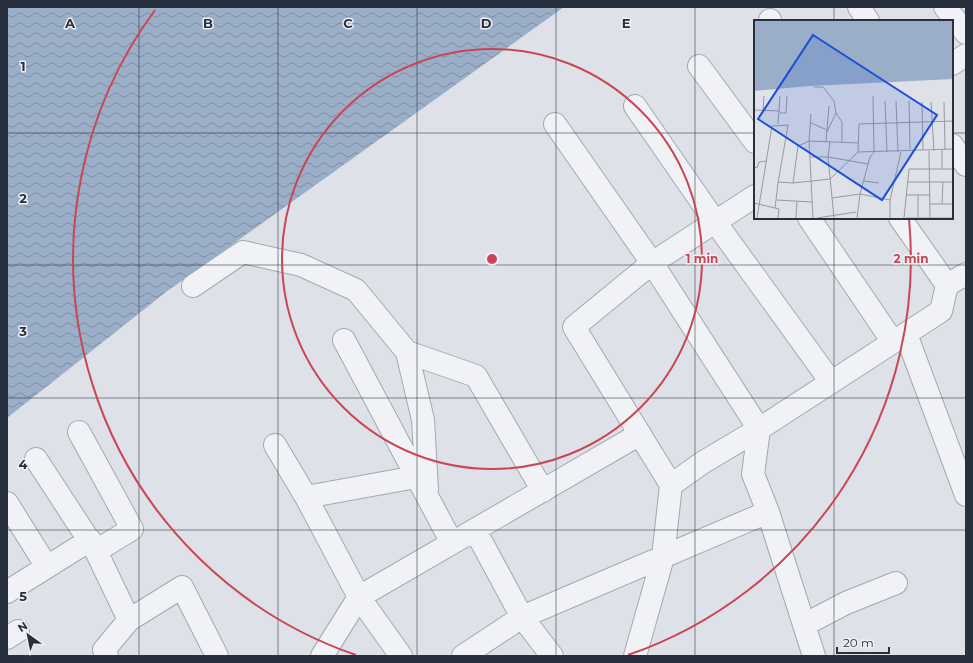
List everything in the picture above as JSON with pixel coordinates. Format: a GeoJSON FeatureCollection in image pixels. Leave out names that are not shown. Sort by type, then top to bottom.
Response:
{"type":"FeatureCollection","features":[{"type":"Feature","properties":{"kind":"street"},"geometry":{"type":"LineString","coordinates":[[859,7],[867,20]]}},
{"type":"Feature","properties":{"kind":"street"},"geometry":{"type":"LineString","coordinates":[[945,7],[966,33]]}},
{"type":"Feature","properties":{"kind":"street"},"geometry":{"type":"LineString","coordinates":[[953,63],[966,55]]}},
{"type":"Feature","properties":{"kind":"street"},"geometry":{"type":"LineString","coordinates":[[699,66],[754,141]]}},
{"type":"Feature","properties":{"kind":"street"},"geometry":{"type":"LineString","coordinates":[[635,106],[716,223],[831,382]]}},
{"type":"Feature","properties":{"kind":"street"},"geometry":{"type":"LineString","coordinates":[[555,124],[652,263],[758,429],[754,474],[768,512],[814,656]]}},
{"type":"Feature","properties":{"kind":"street"},"geometry":{"type":"LineString","coordinates":[[953,147],[966,165]]}},
{"type":"Feature","properties":{"kind":"street"},"geometry":{"type":"LineString","coordinates":[[635,656],[663,557],[671,485],[574,327],[652,263],[716,223],[754,197]]}},
{"type":"Feature","properties":{"kind":"street"},"geometry":{"type":"LineString","coordinates":[[810,219],[900,338],[966,495]]}},
{"type":"Feature","properties":{"kind":"street"},"geometry":{"type":"LineString","coordinates":[[901,219],[947,285]]}},
{"type":"Feature","properties":{"kind":"street"},"geometry":{"type":"LineString","coordinates":[[193,286],[243,252],[301,265],[356,290],[407,352],[423,420],[427,497]]}},
{"type":"Feature","properties":{"kind":"street"},"geometry":{"type":"LineString","coordinates":[[671,485],[702,463],[758,429],[941,311],[947,285],[966,274]]}},
{"type":"Feature","properties":{"kind":"street"},"geometry":{"type":"LineString","coordinates":[[344,340],[452,544]]}},
{"type":"Feature","properties":{"kind":"street"},"geometry":{"type":"LineString","coordinates":[[407,352],[476,376],[543,491]]}},
{"type":"Feature","properties":{"kind":"street"},"geometry":{"type":"LineString","coordinates":[[7,592],[47,567],[132,529],[80,432]]}},
{"type":"Feature","properties":{"kind":"street"},"geometry":{"type":"LineString","coordinates":[[322,656],[359,597],[640,434]]}},
{"type":"Feature","properties":{"kind":"street"},"geometry":{"type":"LineString","coordinates":[[275,445],[306,497],[359,597],[401,656]]}},
{"type":"Feature","properties":{"kind":"street"},"geometry":{"type":"LineString","coordinates":[[36,459],[93,546],[129,620]]}},
{"type":"Feature","properties":{"kind":"street"},"geometry":{"type":"LineString","coordinates":[[306,497],[416,476]]}},
{"type":"Feature","properties":{"kind":"street"},"geometry":{"type":"LineString","coordinates":[[7,503],[47,567]]}},
{"type":"Feature","properties":{"kind":"street"},"geometry":{"type":"LineString","coordinates":[[463,656],[522,617],[768,512]]}},
{"type":"Feature","properties":{"kind":"street"},"geometry":{"type":"LineString","coordinates":[[476,530],[522,617],[552,656]]}},
{"type":"Feature","properties":{"kind":"street"},"geometry":{"type":"LineString","coordinates":[[804,625],[846,603],[896,583]]}},
{"type":"Feature","properties":{"kind":"street"},"geometry":{"type":"LineString","coordinates":[[107,656],[104,650],[129,620],[182,587],[217,656]]}},
{"type":"Feature","properties":{"kind":"water"},"geometry":{"type":"Polygon","coordinates":[[[7,7],[564,7],[166,292],[7,418],[7,7]]]}}]}
